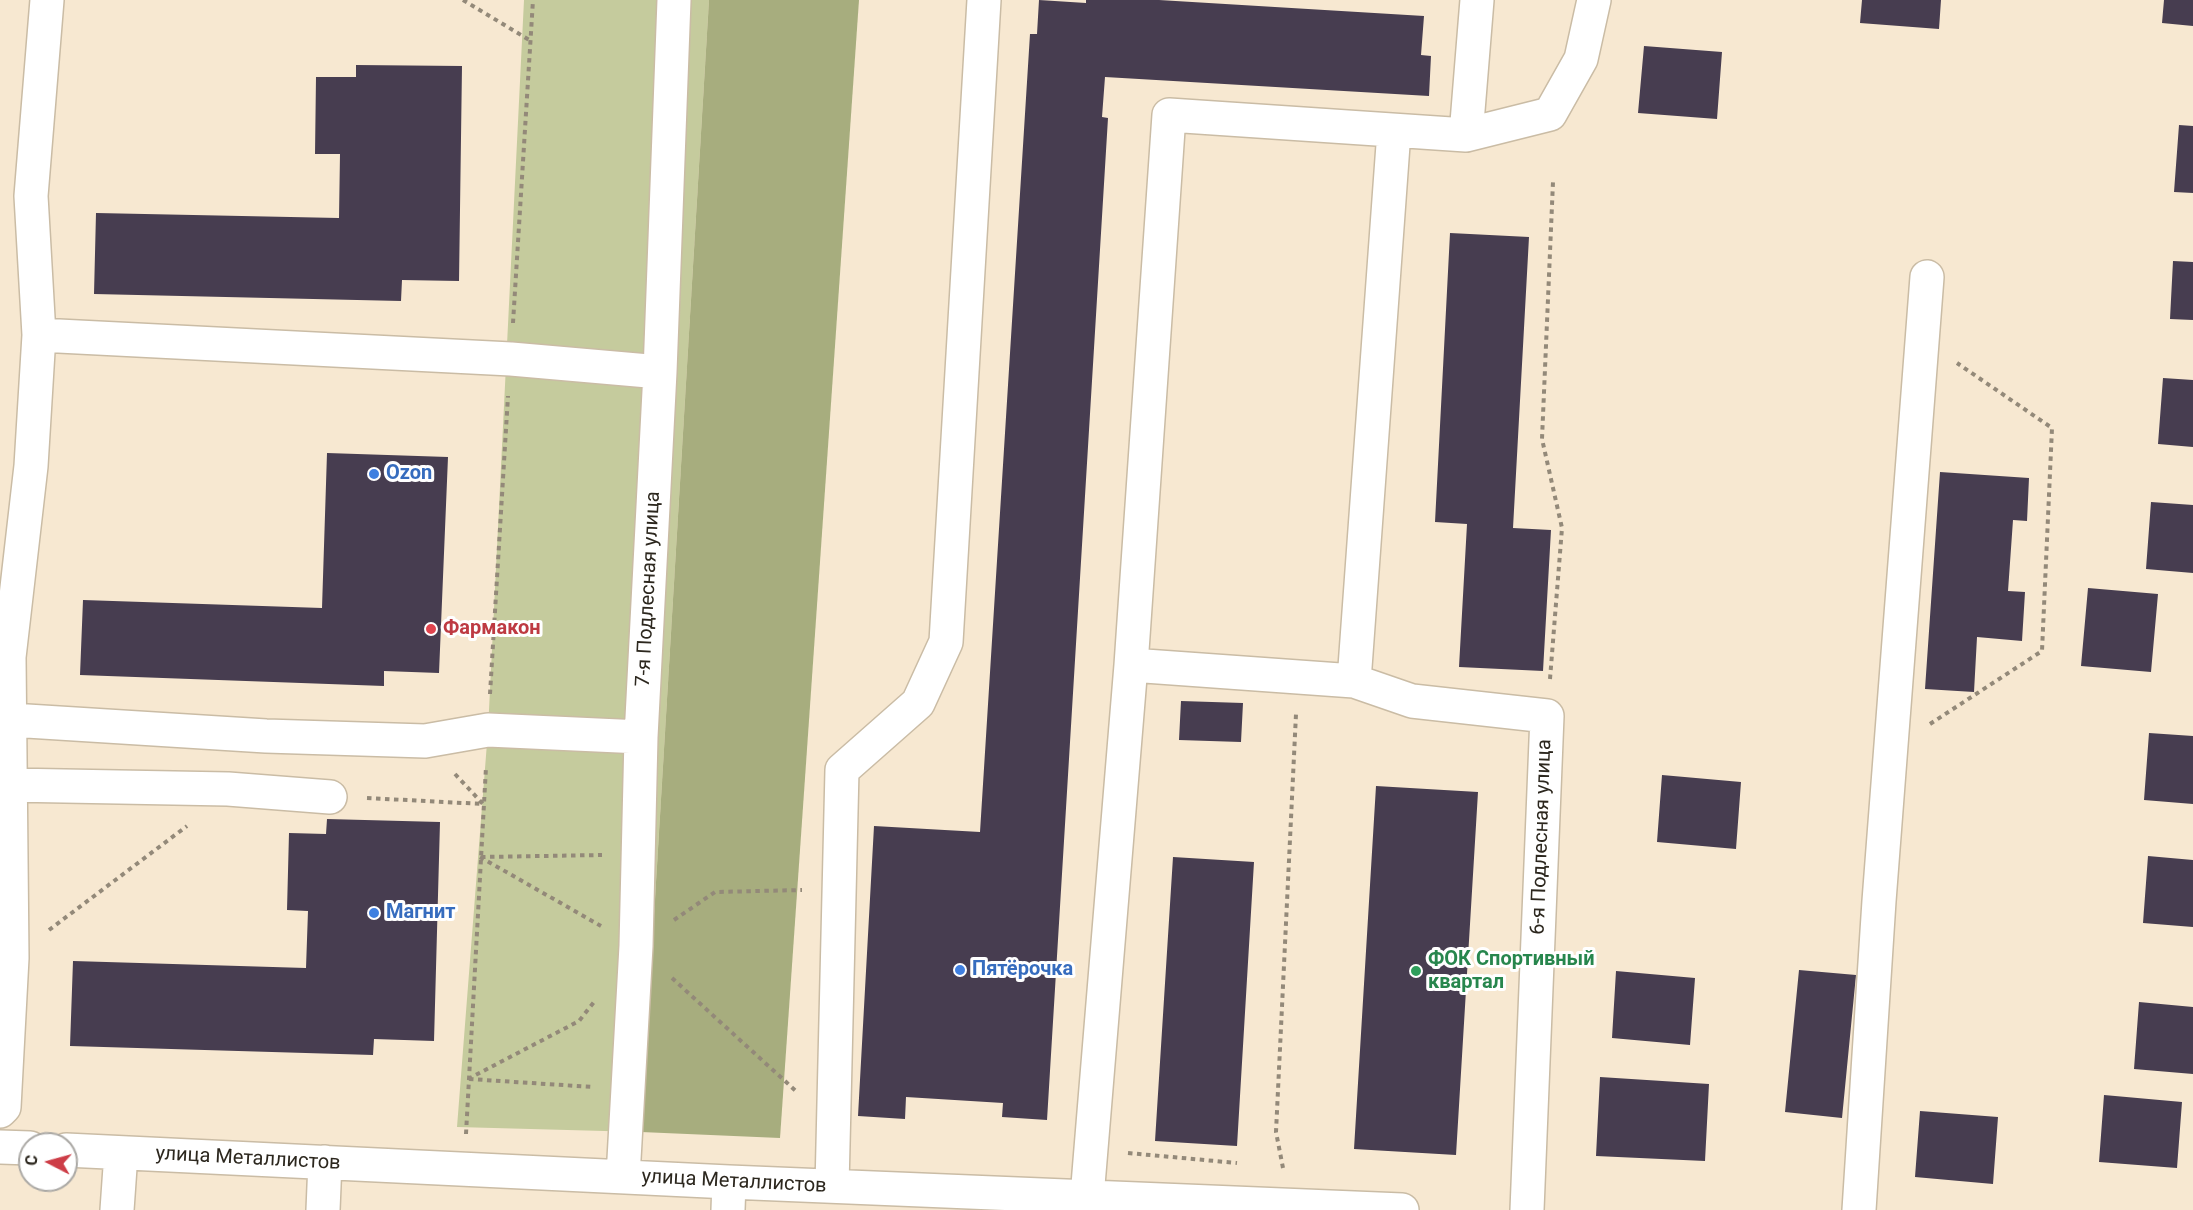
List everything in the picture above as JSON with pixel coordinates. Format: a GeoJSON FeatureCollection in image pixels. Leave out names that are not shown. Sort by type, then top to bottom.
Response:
{"type":"FeatureCollection","features":[{"type":"Feature","properties":{"kind":"street"},"geometry":{"type":"LineString","coordinates":[[0,1111],[4,1107],[12,958],[9,657],[31,466],[39,335],[31,196],[47,0]]}},
{"type":"Feature","properties":{"kind":"street","name":"7-я Подлесная улица"},"geometry":{"type":"LineString","coordinates":[[623,1177],[636,946],[641,736],[660,372],[674,0]]}},
{"type":"Feature","properties":{"kind":"street"},"geometry":{"type":"LineString","coordinates":[[832,1186],[842,770],[918,703],[946,642],[984,0]]}},
{"type":"Feature","properties":{"kind":"street"},"geometry":{"type":"LineString","coordinates":[[1466,135],[1477,0]]}},
{"type":"Feature","properties":{"kind":"street"},"geometry":{"type":"LineString","coordinates":[[1088,1197],[1131,665],[1169,115],[1466,135],[1550,114],[1581,59],[1594,0]]}},
{"type":"Feature","properties":{"kind":"street"},"geometry":{"type":"LineString","coordinates":[[1354,681],[1394,130]]}},
{"type":"Feature","properties":{"kind":"street"},"geometry":{"type":"LineString","coordinates":[[1858,1210],[1926,277]]}},
{"type":"Feature","properties":{"kind":"street"},"geometry":{"type":"LineString","coordinates":[[39,335],[511,359],[660,372]]}},
{"type":"Feature","properties":{"kind":"street"},"geometry":{"type":"LineString","coordinates":[[1131,665],[1354,681],[1412,701],[1547,716]]}},
{"type":"Feature","properties":{"kind":"street","name":"6-я Подлесная улица"},"geometry":{"type":"LineString","coordinates":[[1527,1210],[1547,716]]}},
{"type":"Feature","properties":{"kind":"street"},"geometry":{"type":"LineString","coordinates":[[10,720],[266,736],[425,741],[488,730],[641,736]]}},
{"type":"Feature","properties":{"kind":"street"},"geometry":{"type":"LineString","coordinates":[[10,785],[228,789],[330,797]]}},
{"type":"Feature","properties":{"kind":"street"},"geometry":{"type":"LineString","coordinates":[[0,1147],[18,1148]]}},
{"type":"Feature","properties":{"kind":"street","name":"улица Металлистов"},"geometry":{"type":"LineString","coordinates":[[78,1151],[623,1177],[728,1196],[832,1186],[900,1200],[1088,1197],[1402,1210]]}},
{"type":"Feature","properties":{"kind":"street"},"geometry":{"type":"LineString","coordinates":[[117,1210],[121,1153]]}},
{"type":"Feature","properties":{"kind":"street"},"geometry":{"type":"LineString","coordinates":[[323,1210],[325,1162]]}},
{"type":"Feature","properties":{"kind":"path"},"geometry":{"type":"LineString","coordinates":[[463,0],[531,41]]}},
{"type":"Feature","properties":{"kind":"path"},"geometry":{"type":"LineString","coordinates":[[465,1170],[483,804],[534,0]]}},
{"type":"Feature","properties":{"kind":"path"},"geometry":{"type":"LineString","coordinates":[[1547,716],[1562,528],[1542,439],[1553,182]]}},
{"type":"Feature","properties":{"kind":"path"},"geometry":{"type":"LineString","coordinates":[[1892,749],[2042,651],[2052,428],[1922,340]]}},
{"type":"Feature","properties":{"kind":"path"},"geometry":{"type":"LineString","coordinates":[[1290,1206],[1276,1132],[1298,678]]}},
{"type":"Feature","properties":{"kind":"path"},"geometry":{"type":"LineString","coordinates":[[12,958],[218,803],[228,789]]}},
{"type":"Feature","properties":{"kind":"path"},"geometry":{"type":"LineString","coordinates":[[330,797],[483,804]]}},
{"type":"Feature","properties":{"kind":"path"},"geometry":{"type":"LineString","coordinates":[[480,857],[639,855]]}},
{"type":"Feature","properties":{"kind":"path"},"geometry":{"type":"LineString","coordinates":[[480,857],[636,946],[833,1125]]}},
{"type":"Feature","properties":{"kind":"path"},"geometry":{"type":"LineString","coordinates":[[636,946],[715,892],[838,889]]}},
{"type":"Feature","properties":{"kind":"path"},"geometry":{"type":"LineString","coordinates":[[468,1079],[579,1021],[601,993]]}},
{"type":"Feature","properties":{"kind":"path"},"geometry":{"type":"LineString","coordinates":[[468,1079],[628,1089]]}},
{"type":"Feature","properties":{"kind":"path"},"geometry":{"type":"LineString","coordinates":[[1092,1150],[1247,1164]]}},
{"type":"Feature","properties":{"kind":"path"},"geometry":{"type":"LineString","coordinates":[[1271,1166],[1283,1167]]}},
{"type":"Feature","properties":{"kind":"green space"},"geometry":{"type":"Polygon","coordinates":[[[524,0],[709,0],[641,1132],[457,1127],[488,730],[524,0]]]}},
{"type":"Feature","properties":{"kind":"green space"},"geometry":{"type":"Polygon","coordinates":[[[709,0],[859,0],[780,1138],[641,1132],[709,0]]]}},
{"type":"Feature","properties":{"kind":"building"},"geometry":{"type":"Polygon","coordinates":[[[1039,0],[1086,3],[1086,0],[1159,0],[1424,16],[1421,55],[1431,56],[1429,96],[1105,77],[1102,117],[1108,118],[1047,1120],[1002,1117],[1003,1103],[906,1097],[905,1119],[858,1116],[874,826],[980,832],[1030,34],[1037,34],[1039,0]]]}},
{"type":"Feature","properties":{"kind":"building"},"geometry":{"type":"Polygon","coordinates":[[[1862,0],[1941,0],[1939,29],[1860,23],[1862,0]]]}},
{"type":"Feature","properties":{"kind":"building"},"geometry":{"type":"Polygon","coordinates":[[[2164,0],[2193,0],[2193,26],[2162,23],[2164,0]]]}},
{"type":"Feature","properties":{"kind":"building"},"geometry":{"type":"Polygon","coordinates":[[[1644,46],[1722,52],[1717,119],[1638,113],[1644,46]]]}},
{"type":"Feature","properties":{"kind":"building"},"geometry":{"type":"Polygon","coordinates":[[[356,65],[462,66],[459,281],[402,280],[401,301],[94,294],[96,213],[339,218],[340,154],[315,154],[316,77],[356,77],[356,65]]]}},
{"type":"Feature","properties":{"kind":"building"},"geometry":{"type":"Polygon","coordinates":[[[2179,125],[2193,126],[2193,193],[2174,192],[2179,125]]]}},
{"type":"Feature","properties":{"kind":"building"},"geometry":{"type":"Polygon","coordinates":[[[1450,233],[1529,237],[1513,528],[1551,530],[1543,671],[1459,667],[1467,524],[1435,522],[1450,233]]]}},
{"type":"Feature","properties":{"kind":"building"},"geometry":{"type":"Polygon","coordinates":[[[2173,261],[2193,262],[2193,320],[2170,319],[2173,261]]]}},
{"type":"Feature","properties":{"kind":"building"},"geometry":{"type":"Polygon","coordinates":[[[2163,378],[2193,380],[2193,447],[2158,444],[2163,378]]]}},
{"type":"Feature","properties":{"kind":"building"},"geometry":{"type":"Polygon","coordinates":[[[327,453],[448,457],[439,673],[384,671],[384,686],[80,675],[83,600],[322,608],[327,453]]]}},
{"type":"Feature","properties":{"kind":"building"},"geometry":{"type":"Polygon","coordinates":[[[1940,472],[2029,478],[2027,521],[2013,520],[2008,591],[2025,592],[2022,641],[1977,637],[1974,692],[1925,689],[1940,472]]]}},
{"type":"Feature","properties":{"kind":"building"},"geometry":{"type":"Polygon","coordinates":[[[2151,502],[2193,505],[2193,573],[2146,569],[2151,502]]]}},
{"type":"Feature","properties":{"kind":"building"},"geometry":{"type":"Polygon","coordinates":[[[2088,588],[2158,594],[2151,672],[2081,666],[2088,588]]]}},
{"type":"Feature","properties":{"kind":"building"},"geometry":{"type":"Polygon","coordinates":[[[1181,701],[1243,703],[1241,742],[1179,740],[1181,701]]]}},
{"type":"Feature","properties":{"kind":"building"},"geometry":{"type":"Polygon","coordinates":[[[2149,733],[2193,736],[2193,804],[2144,800],[2149,733]]]}},
{"type":"Feature","properties":{"kind":"building"},"geometry":{"type":"Polygon","coordinates":[[[1662,775],[1741,782],[1736,849],[1657,842],[1662,775]]]}},
{"type":"Feature","properties":{"kind":"building"},"geometry":{"type":"Polygon","coordinates":[[[1376,786],[1478,792],[1456,1155],[1354,1149],[1376,786]]]}},
{"type":"Feature","properties":{"kind":"building"},"geometry":{"type":"Polygon","coordinates":[[[327,819],[440,822],[434,1041],[374,1039],[373,1055],[70,1046],[73,961],[306,968],[308,911],[287,910],[289,833],[326,834],[327,819]]]}},
{"type":"Feature","properties":{"kind":"building"},"geometry":{"type":"Polygon","coordinates":[[[2148,856],[2193,860],[2193,927],[2143,923],[2148,856]]]}},
{"type":"Feature","properties":{"kind":"building"},"geometry":{"type":"Polygon","coordinates":[[[1173,857],[1254,862],[1237,1146],[1155,1141],[1173,857]]]}},
{"type":"Feature","properties":{"kind":"building"},"geometry":{"type":"Polygon","coordinates":[[[1799,970],[1856,975],[1842,1118],[1785,1112],[1799,970]]]}},
{"type":"Feature","properties":{"kind":"building"},"geometry":{"type":"Polygon","coordinates":[[[1616,971],[1695,978],[1690,1045],[1612,1038],[1616,971]]]}},
{"type":"Feature","properties":{"kind":"building"},"geometry":{"type":"Polygon","coordinates":[[[2139,1002],[2193,1007],[2193,1074],[2134,1069],[2139,1002]]]}},
{"type":"Feature","properties":{"kind":"building"},"geometry":{"type":"Polygon","coordinates":[[[1600,1077],[1709,1084],[1705,1161],[1596,1156],[1600,1077]]]}},
{"type":"Feature","properties":{"kind":"building"},"geometry":{"type":"Polygon","coordinates":[[[2104,1095],[2182,1102],[2177,1168],[2099,1162],[2104,1095]]]}},
{"type":"Feature","properties":{"kind":"building"},"geometry":{"type":"Polygon","coordinates":[[[1920,1111],[1998,1117],[1993,1184],[1915,1177],[1920,1111]]]}},
{"type":"Feature","properties":{"kind":"place","name":"Ozon"},"geometry":{"type":"Point","coordinates":[374,474]}},
{"type":"Feature","properties":{"kind":"place","name":"Фармакон"},"geometry":{"type":"Point","coordinates":[431,629]}},
{"type":"Feature","properties":{"kind":"place","name":"Магнит"},"geometry":{"type":"Point","coordinates":[374,913]}},
{"type":"Feature","properties":{"kind":"place","name":"Пятёрочка"},"geometry":{"type":"Point","coordinates":[960,970]}},
{"type":"Feature","properties":{"kind":"place","name":"ФОК Спортивный квартал"},"geometry":{"type":"Point","coordinates":[1416,971]}}]}
